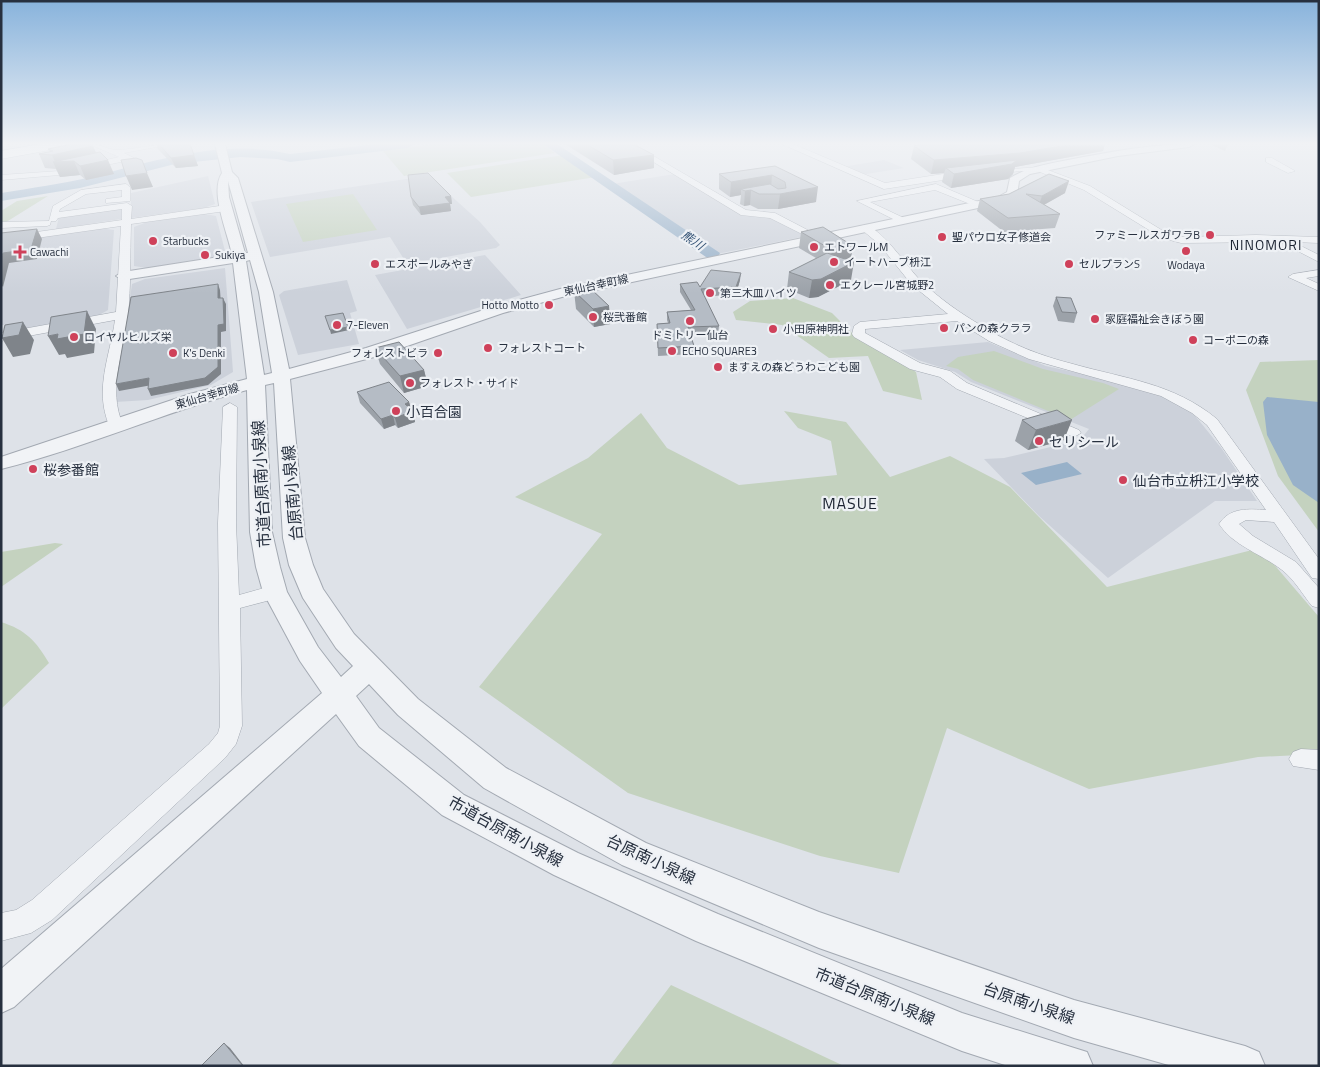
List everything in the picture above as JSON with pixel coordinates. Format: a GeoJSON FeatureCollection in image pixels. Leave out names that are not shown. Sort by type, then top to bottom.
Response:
{"type":"FeatureCollection","features":[{"type":"Feature","properties":{"kind":"street"},"geometry":{"type":"LineString","coordinates":[[50,233],[54,215],[82,194]]}},
{"type":"Feature","properties":{"kind":"street"},"geometry":{"type":"LineString","coordinates":[[1,225],[127,199],[127,194]]}},
{"type":"Feature","properties":{"kind":"street","name":"市道台原南小泉線"},"geometry":{"type":"LineString","coordinates":[[225,194],[246,296],[256,382],[261,532],[275,592],[309,654],[369,737],[452,805],[566,864],[709,928],[962,1032],[1073,1066]]}},
{"type":"Feature","properties":{"kind":"street","name":"台原南小泉線"},"geometry":{"type":"LineString","coordinates":[[237,194],[266,292],[283,390],[294,538],[301,565],[318,602],[345,641],[408,707],[495,778],[634,854],[819,930],[1064,1016],[1244,1066]]}},
{"type":"Feature","properties":{"kind":"street"},"geometry":{"type":"LineString","coordinates":[[712,194],[744,213],[772,215],[816,238]]}},
{"type":"Feature","properties":{"kind":"street"},"geometry":{"type":"LineString","coordinates":[[900,194],[861,201],[901,220]]}},
{"type":"Feature","properties":{"kind":"street"},"geometry":{"type":"LineString","coordinates":[[953,194],[978,204]]}},
{"type":"Feature","properties":{"kind":"street","name":"東仙台幸町線"},"geometry":{"type":"LineString","coordinates":[[1,463],[33,454],[196,398],[256,382],[283,390],[365,354],[506,308],[586,292],[816,238],[1010,197],[1013,194]]}},
{"type":"Feature","properties":{"kind":"street"},"geometry":{"type":"LineString","coordinates":[[1097,194],[1166,236],[1181,240],[1278,238],[1319,240]]}},
{"type":"Feature","properties":{"kind":"street"},"geometry":{"type":"LineString","coordinates":[[726,202],[743,199]]}},
{"type":"Feature","properties":{"kind":"street"},"geometry":{"type":"LineString","coordinates":[[54,215],[127,206],[122,316],[108,394],[110,414],[116,425]]}},
{"type":"Feature","properties":{"kind":"street"},"geometry":{"type":"LineString","coordinates":[[1,240],[226,208]]}},
{"type":"Feature","properties":{"kind":"street"},"geometry":{"type":"LineString","coordinates":[[865,228],[876,235],[906,273],[959,317],[984,333],[1041,360],[1145,384],[1170,393],[1190,404],[1212,422],[1319,573]]}},
{"type":"Feature","properties":{"kind":"street"},"geometry":{"type":"LineString","coordinates":[[1278,238],[1319,259]]}},
{"type":"Feature","properties":{"kind":"street"},"geometry":{"type":"LineString","coordinates":[[123,276],[256,255]]}},
{"type":"Feature","properties":{"kind":"street"},"geometry":{"type":"LineString","coordinates":[[1319,273],[1293,277],[1319,288]]}},
{"type":"Feature","properties":{"kind":"street"},"geometry":{"type":"LineString","coordinates":[[1,337],[122,316]]}},
{"type":"Feature","properties":{"kind":"street"},"geometry":{"type":"LineString","coordinates":[[959,317],[860,326],[858,334],[915,366],[945,374],[962,386],[1074,433]]}},
{"type":"Feature","properties":{"kind":"street"},"geometry":{"type":"LineString","coordinates":[[1,927],[21,923],[42,910],[217,752],[228,737],[231,726],[227,523],[230,407]]}},
{"type":"Feature","properties":{"kind":"street"},"geometry":{"type":"LineString","coordinates":[[1280,517],[1243,514],[1228,524],[1247,540],[1290,566],[1319,601]]}},
{"type":"Feature","properties":{"kind":"street"},"geometry":{"type":"LineString","coordinates":[[230,604],[275,592]]}},
{"type":"Feature","properties":{"kind":"street"},"geometry":{"type":"LineString","coordinates":[[1,994],[337,694],[369,668]]}},
{"type":"Feature","properties":{"kind":"shaded area"},"geometry":{"type":"Polygon","coordinates":[[[131,194],[212,194],[215,204],[204,208],[131,218],[131,194]]]}},
{"type":"Feature","properties":{"kind":"shaded area"},"geometry":{"type":"Polygon","coordinates":[[[306,194],[449,194],[480,222],[500,245],[496,248],[407,264],[390,237],[270,257],[251,202],[306,194]]]}},
{"type":"Feature","properties":{"kind":"shaded area"},"geometry":{"type":"Polygon","coordinates":[[[627,194],[711,194],[747,214],[772,218],[806,236],[717,254],[627,194]]]}},
{"type":"Feature","properties":{"kind":"shaded area"},"geometry":{"type":"Polygon","coordinates":[[[122,209],[121,219],[56,229],[59,217],[122,209]]]}},
{"type":"Feature","properties":{"kind":"shaded area"},"geometry":{"type":"Polygon","coordinates":[[[205,214],[216,216],[225,251],[213,258],[147,268],[134,266],[134,227],[147,222],[205,214]]]}},
{"type":"Feature","properties":{"kind":"shaded area"},"geometry":{"type":"Polygon","coordinates":[[[99,228],[114,230],[108,310],[94,318],[1,335],[4,325],[1,325],[1,243],[99,228]]]}},
{"type":"Feature","properties":{"kind":"shaded area"},"geometry":{"type":"Polygon","coordinates":[[[485,255],[521,295],[407,329],[375,275],[485,255]]]}},
{"type":"Feature","properties":{"kind":"shaded area","name":"K's Denki"},"geometry":{"type":"Polygon","coordinates":[[[225,268],[233,372],[211,385],[148,400],[115,402],[132,284],[145,279],[225,268]]]}},
{"type":"Feature","properties":{"kind":"shaded area"},"geometry":{"type":"Polygon","coordinates":[[[347,280],[357,311],[350,313],[359,344],[298,355],[279,295],[284,291],[347,280]]]}},
{"type":"Feature","properties":{"kind":"shaded area","name":"仙台市立枡江小学校"},"geometry":{"type":"Polygon","coordinates":[[[988,342],[1046,366],[1147,388],[1188,407],[1222,449],[1257,501],[1215,501],[1108,578],[1039,516],[984,459],[1004,458],[1080,440],[1089,429],[971,382],[955,372],[918,360],[900,350],[988,342]]]}},
{"type":"Feature","properties":{"kind":"green space"},"geometry":{"type":"Polygon","coordinates":[[[353,194],[377,230],[303,242],[286,204],[353,194]]]}},
{"type":"Feature","properties":{"kind":"green space"},"geometry":{"type":"Polygon","coordinates":[[[468,194],[491,194],[471,197],[468,194]]]}},
{"type":"Feature","properties":{"kind":"green space"},"geometry":{"type":"Polygon","coordinates":[[[48,196],[1,224],[1,211],[17,201],[48,196]]]}},
{"type":"Feature","properties":{"kind":"green space"},"geometry":{"type":"Polygon","coordinates":[[[793,298],[832,313],[853,334],[916,372],[922,400],[883,391],[868,356],[829,358],[782,325],[736,320],[733,312],[750,301],[793,298]]]}},
{"type":"Feature","properties":{"kind":"green space"},"geometry":{"type":"Polygon","coordinates":[[[994,351],[1043,369],[1103,383],[1119,389],[1070,420],[973,380],[958,369],[946,366],[958,357],[994,351]]]}},
{"type":"Feature","properties":{"kind":"green space"},"geometry":{"type":"Polygon","coordinates":[[[1319,360],[1319,532],[1278,476],[1246,390],[1260,362],[1319,360]]]}},
{"type":"Feature","properties":{"kind":"green space"},"geometry":{"type":"Polygon","coordinates":[[[784,411],[846,422],[890,477],[950,456],[1010,487],[1107,587],[1260,548],[1319,617],[1319,754],[1258,757],[1089,789],[947,728],[899,873],[820,856],[628,793],[479,687],[602,534],[515,497],[588,458],[641,413],[667,448],[739,485],[837,475],[831,441],[798,428],[784,411]]]}},
{"type":"Feature","properties":{"kind":"green space"},"geometry":{"type":"Polygon","coordinates":[[[55,543],[63,544],[1,587],[1,552],[55,543]]]}},
{"type":"Feature","properties":{"kind":"green space"},"geometry":{"type":"Polygon","coordinates":[[[1,622],[30,637],[40,648],[49,663],[1,709],[1,622]]]}},
{"type":"Feature","properties":{"kind":"green space"},"geometry":{"type":"Polygon","coordinates":[[[671,985],[844,1066],[610,1066],[671,985]]]}},
{"type":"Feature","properties":{"kind":"water"},"geometry":{"type":"Polygon","coordinates":[[[1267,397],[1319,402],[1319,503],[1293,485],[1267,435],[1263,402],[1267,397]]]}},
{"type":"Feature","properties":{"kind":"water"},"geometry":{"type":"Polygon","coordinates":[[[1067,462],[1082,474],[1036,485],[1021,473],[1067,462]]]}},
{"type":"Feature","properties":{"kind":"building"},"geometry":{"type":"Polygon","coordinates":[[[411,194],[449,194],[451,196],[445,197],[450,203],[419,207],[411,194]]]}},
{"type":"Feature","properties":{"kind":"building"},"geometry":{"type":"Polygon","coordinates":[[[1009,194],[1046,194],[1042,196],[1026,194],[1060,214],[1008,218],[980,199],[1009,194]]]}},
{"type":"Feature","properties":{"kind":"building"},"geometry":{"type":"Polygon","coordinates":[[[823,227],[853,246],[832,250],[801,232],[823,227]]]}},
{"type":"Feature","properties":{"kind":"building"},"geometry":{"type":"Polygon","coordinates":[[[37,229],[31,249],[3,253],[1,260],[1,233],[37,229]]]}},
{"type":"Feature","properties":{"kind":"building"},"geometry":{"type":"Polygon","coordinates":[[[827,253],[854,262],[821,279],[812,280],[789,272],[827,253]]]}},
{"type":"Feature","properties":{"kind":"building"},"geometry":{"type":"Polygon","coordinates":[[[711,270],[741,273],[736,287],[701,289],[719,326],[688,327],[694,346],[658,348],[657,324],[670,323],[667,312],[695,310],[680,284],[697,282],[700,287],[711,270]]]}},
{"type":"Feature","properties":{"kind":"building","name":"K's Denki"},"geometry":{"type":"Polygon","coordinates":[[[218,284],[218,298],[223,298],[224,324],[218,325],[218,367],[205,378],[148,389],[149,378],[116,384],[131,297],[218,284]]]}},
{"type":"Feature","properties":{"kind":"building"},"geometry":{"type":"Polygon","coordinates":[[[590,288],[609,306],[593,309],[574,291],[590,288]]]}},
{"type":"Feature","properties":{"kind":"building"},"geometry":{"type":"Polygon","coordinates":[[[1056,297],[1071,298],[1077,313],[1062,312],[1056,297]]]}},
{"type":"Feature","properties":{"kind":"building"},"geometry":{"type":"Polygon","coordinates":[[[87,311],[84,334],[57,339],[58,334],[48,336],[51,317],[87,311]]]}},
{"type":"Feature","properties":{"kind":"building","name":"7-Eleven"},"geometry":{"type":"Polygon","coordinates":[[[343,313],[348,327],[330,330],[325,316],[343,313]]]}},
{"type":"Feature","properties":{"kind":"building"},"geometry":{"type":"Polygon","coordinates":[[[23,322],[19,335],[2,338],[5,325],[23,322]]]}},
{"type":"Feature","properties":{"kind":"building"},"geometry":{"type":"Polygon","coordinates":[[[399,342],[424,370],[400,376],[375,348],[399,342]]]}},
{"type":"Feature","properties":{"kind":"building"},"geometry":{"type":"Polygon","coordinates":[[[389,382],[409,402],[405,404],[413,411],[395,418],[393,415],[381,419],[357,392],[389,382]]]}},
{"type":"Feature","properties":{"kind":"building"},"geometry":{"type":"Polygon","coordinates":[[[1057,410],[1072,420],[1036,430],[1022,420],[1057,410]]]}},
{"type":"Feature","properties":{"kind":"building"},"geometry":{"type":"Polygon","coordinates":[[[224,1043],[243,1066],[201,1066],[224,1043]]]}},
{"type":"Feature","properties":{"kind":"waterway"},"geometry":{"type":"LineString","coordinates":[[1,197],[21,194]]}},
{"type":"Feature","properties":{"kind":"waterway","name":"熊川"},"geometry":{"type":"LineString","coordinates":[[623,194],[712,253]]}},
{"type":"Feature","properties":{"kind":"place","name":"ファミールスガワラB"},"geometry":{"type":"Point","coordinates":[1210,235]}},
{"type":"Feature","properties":{"kind":"place","name":"聖パウロ女子修道会"},"geometry":{"type":"Point","coordinates":[942,237]}},
{"type":"Feature","properties":{"kind":"place","name":"Starbucks"},"geometry":{"type":"Point","coordinates":[153,241]}},
{"type":"Feature","properties":{"kind":"place","name":"エトワールM"},"geometry":{"type":"Point","coordinates":[814,247]}},
{"type":"Feature","properties":{"kind":"place","name":"Wodaya"},"geometry":{"type":"Point","coordinates":[1186,251]}},
{"type":"Feature","properties":{"kind":"place","name":"Cawachi"},"geometry":{"type":"Point","coordinates":[20,252]}},
{"type":"Feature","properties":{"kind":"place","name":"Sukiya"},"geometry":{"type":"Point","coordinates":[205,255]}},
{"type":"Feature","properties":{"kind":"place","name":"イートハーブ枡江"},"geometry":{"type":"Point","coordinates":[834,262]}},
{"type":"Feature","properties":{"kind":"place","name":"エスポールみやぎ"},"geometry":{"type":"Point","coordinates":[375,264]}},
{"type":"Feature","properties":{"kind":"place","name":"セルプランS"},"geometry":{"type":"Point","coordinates":[1069,264]}},
{"type":"Feature","properties":{"kind":"place","name":"エクレール宮城野2"},"geometry":{"type":"Point","coordinates":[830,285]}},
{"type":"Feature","properties":{"kind":"place","name":"第三木皿ハイツ"},"geometry":{"type":"Point","coordinates":[710,293]}},
{"type":"Feature","properties":{"kind":"place","name":"Hotto Motto"},"geometry":{"type":"Point","coordinates":[549,305]}},
{"type":"Feature","properties":{"kind":"place","name":"桜弐番館"},"geometry":{"type":"Point","coordinates":[593,317]}},
{"type":"Feature","properties":{"kind":"place","name":"家庭福祉会きぼう園"},"geometry":{"type":"Point","coordinates":[1095,319]}},
{"type":"Feature","properties":{"kind":"place","name":"ドミトリー仙台"},"geometry":{"type":"Point","coordinates":[690,321]}},
{"type":"Feature","properties":{"kind":"place","name":"7-Eleven"},"geometry":{"type":"Point","coordinates":[337,325]}},
{"type":"Feature","properties":{"kind":"place","name":"パンの森クララ"},"geometry":{"type":"Point","coordinates":[944,328]}},
{"type":"Feature","properties":{"kind":"place","name":"小田原神明社"},"geometry":{"type":"Point","coordinates":[773,329]}},
{"type":"Feature","properties":{"kind":"place","name":"ロイヤルヒルズ栄"},"geometry":{"type":"Point","coordinates":[74,337]}},
{"type":"Feature","properties":{"kind":"place","name":"コーポ二の森"},"geometry":{"type":"Point","coordinates":[1193,340]}},
{"type":"Feature","properties":{"kind":"place","name":"フォレストコート"},"geometry":{"type":"Point","coordinates":[488,348]}},
{"type":"Feature","properties":{"kind":"place","name":"ECHO SQUARE3"},"geometry":{"type":"Point","coordinates":[672,351]}},
{"type":"Feature","properties":{"kind":"place","name":"K's Denki"},"geometry":{"type":"Point","coordinates":[173,353]}},
{"type":"Feature","properties":{"kind":"place","name":"フォレストビラ"},"geometry":{"type":"Point","coordinates":[438,353]}},
{"type":"Feature","properties":{"kind":"place","name":"ますえの森どうわこども園"},"geometry":{"type":"Point","coordinates":[718,367]}},
{"type":"Feature","properties":{"kind":"place","name":"フォレスト・サイド"},"geometry":{"type":"Point","coordinates":[410,383]}},
{"type":"Feature","properties":{"kind":"place","name":"小百合園"},"geometry":{"type":"Point","coordinates":[396,411]}},
{"type":"Feature","properties":{"kind":"place","name":"セリシール"},"geometry":{"type":"Point","coordinates":[1039,441]}},
{"type":"Feature","properties":{"kind":"place","name":"桜参番館"},"geometry":{"type":"Point","coordinates":[33,469]}},
{"type":"Feature","properties":{"kind":"place","name":"仙台市立枡江小学校"},"geometry":{"type":"Point","coordinates":[1123,480]}},
{"type":"Feature","properties":{"kind":"district","name":"NINOMORI"},"geometry":{"type":"Point","coordinates":[1266,244]}},
{"type":"Feature","properties":{"kind":"district","name":"MASUE"},"geometry":{"type":"Point","coordinates":[850,503]}}]}
